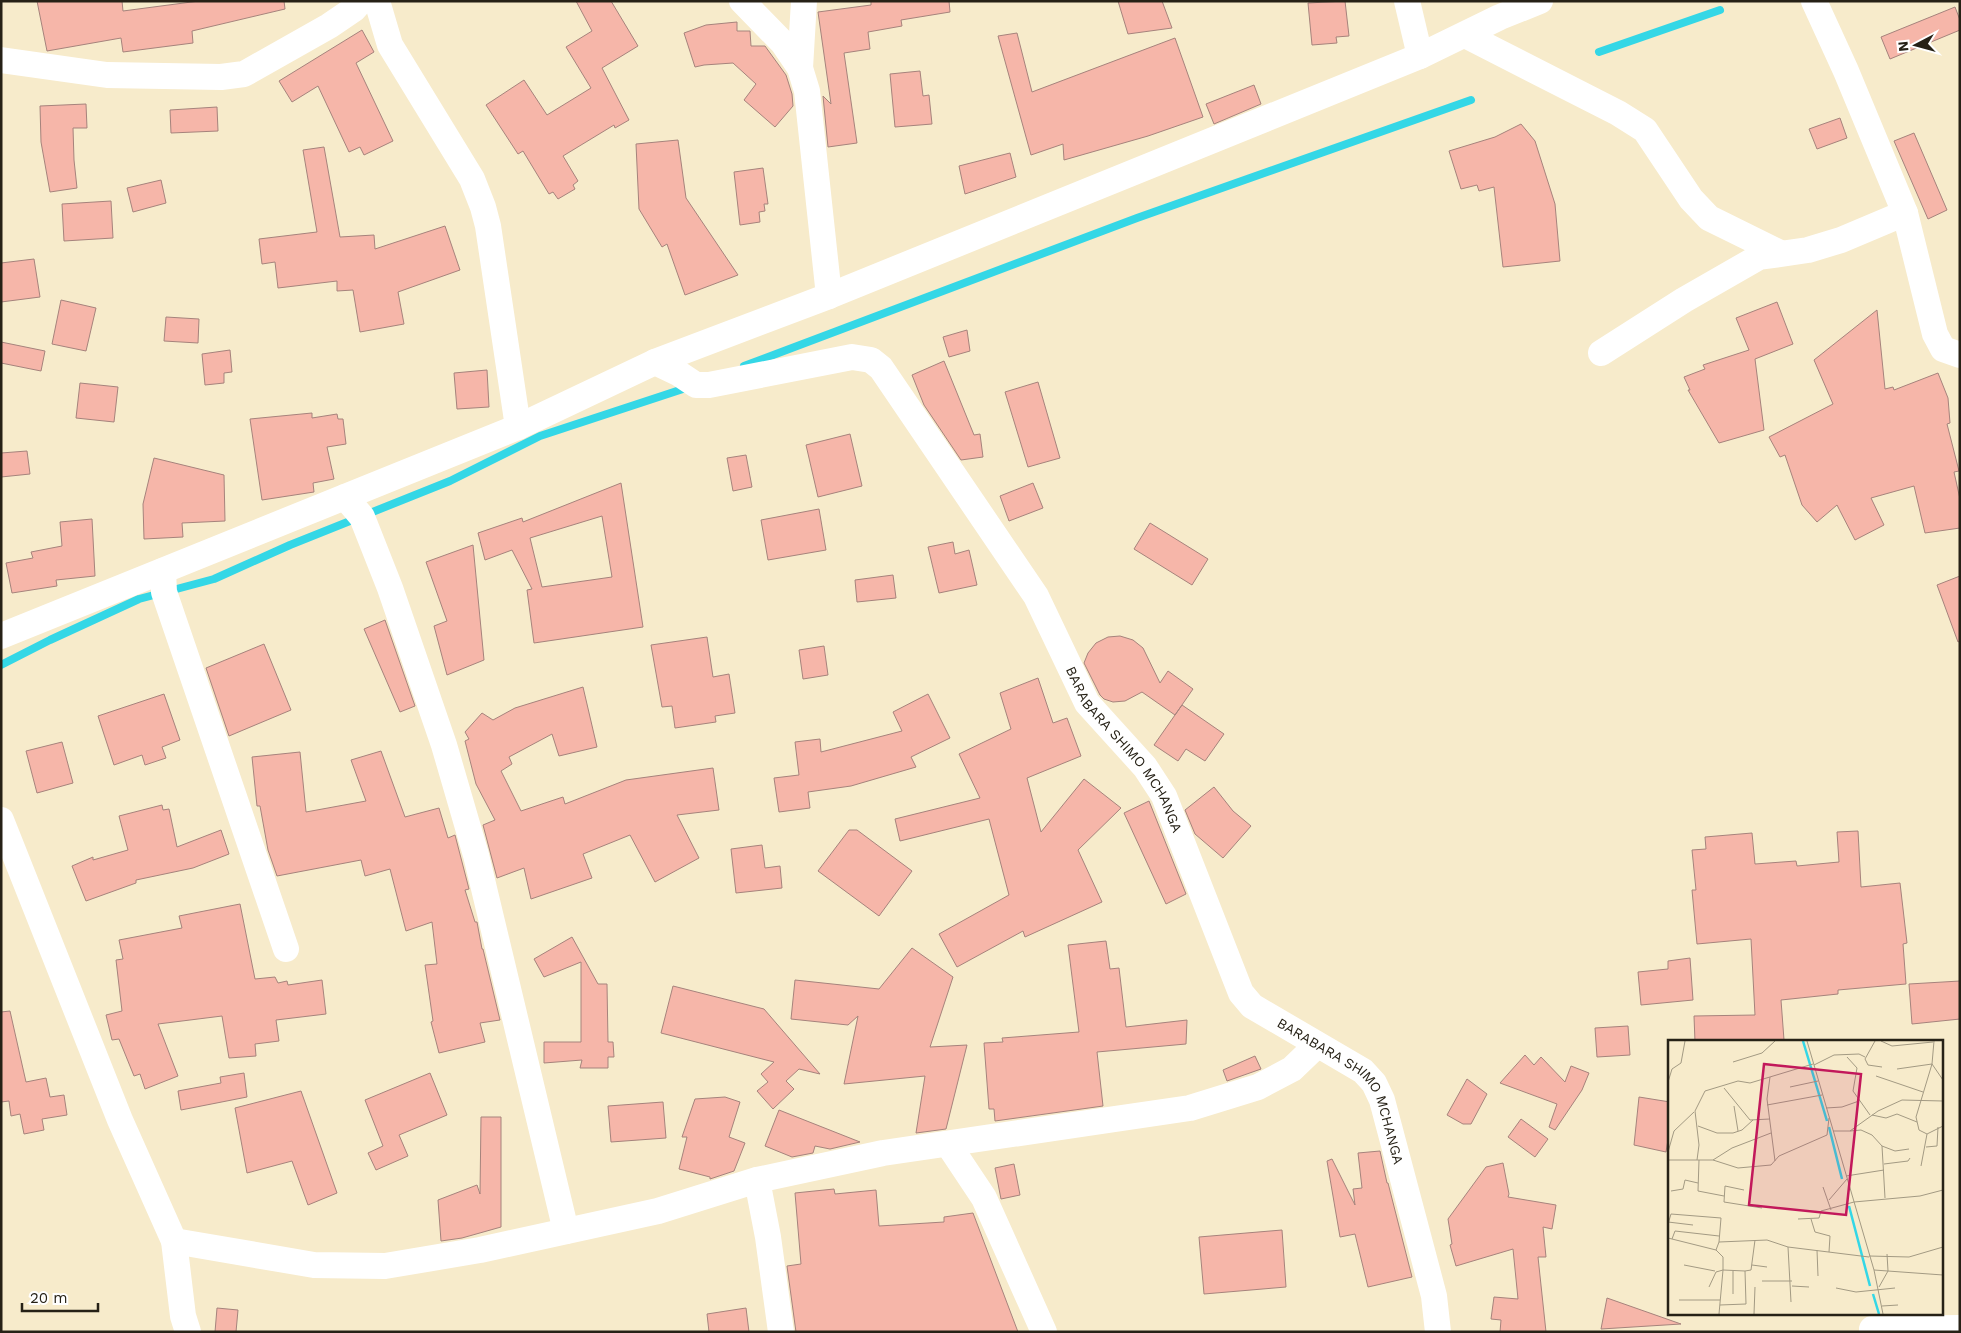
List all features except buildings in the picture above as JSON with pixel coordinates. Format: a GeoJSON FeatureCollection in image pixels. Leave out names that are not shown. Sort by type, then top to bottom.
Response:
{"type":"FeatureCollection","features":[{"type":"Feature","properties":{"kind":"street"},"geometry":{"type":"LineString","coordinates":[[1,60],[107,75],[221,77],[244,74],[329,26],[354,9],[361,1]]}},
{"type":"Feature","properties":{"kind":"street"},"geometry":{"type":"LineString","coordinates":[[377,1],[390,45],[472,179],[483,207],[488,226],[518,427]]}},
{"type":"Feature","properties":{"kind":"street"},"geometry":{"type":"LineString","coordinates":[[742,1],[783,43],[800,68],[808,91],[829,296]]}},
{"type":"Feature","properties":{"kind":"street"},"geometry":{"type":"LineString","coordinates":[[800,68],[804,1]]}},
{"type":"Feature","properties":{"kind":"street"},"geometry":{"type":"LineString","coordinates":[[1406,1],[1420,56]]}},
{"type":"Feature","properties":{"kind":"street"},"geometry":{"type":"LineString","coordinates":[[1,636],[518,427],[655,362],[829,296],[1420,56],[1500,17],[1540,1]]}},
{"type":"Feature","properties":{"kind":"street"},"geometry":{"type":"LineString","coordinates":[[1814,1],[1846,71],[1905,213],[1935,334],[1943,349],[1960,354]]}},
{"type":"Feature","properties":{"kind":"street"},"geometry":{"type":"LineString","coordinates":[[1464,35],[1618,113],[1645,130],[1691,199],[1709,218],[1780,254]]}},
{"type":"Feature","properties":{"kind":"street"},"geometry":{"type":"LineString","coordinates":[[1601,353],[1684,300],[1759,257],[1808,250],[1840,240],[1905,213]]}},
{"type":"Feature","properties":{"kind":"street","name":"BARABARA SHIMO MCHANGA"},"geometry":{"type":"LineString","coordinates":[[655,362],[678,373],[696,385],[709,385],[852,357],[871,360],[881,368],[1036,596],[1086,703],[1146,767],[1164,796],[1241,993],[1252,1006],[1363,1071],[1374,1083],[1382,1100],[1434,1296],[1438,1332]]}},
{"type":"Feature","properties":{"kind":"street"},"geometry":{"type":"LineString","coordinates":[[345,497],[362,517],[390,588],[444,745],[478,865],[566,1231]]}},
{"type":"Feature","properties":{"kind":"street"},"geometry":{"type":"LineString","coordinates":[[162,571],[164,592],[286,949]]}},
{"type":"Feature","properties":{"kind":"street"},"geometry":{"type":"LineString","coordinates":[[1,820],[120,1120],[174,1241],[183,1316],[188,1332]]}},
{"type":"Feature","properties":{"kind":"street"},"geometry":{"type":"LineString","coordinates":[[174,1241],[314,1265],[385,1266],[480,1250],[658,1211],[757,1180],[883,1153],[1190,1108],[1258,1087],[1292,1069],[1317,1045]]}},
{"type":"Feature","properties":{"kind":"street"},"geometry":{"type":"LineString","coordinates":[[948,1144],[984,1198],[1044,1332]]}},
{"type":"Feature","properties":{"kind":"street"},"geometry":{"type":"LineString","coordinates":[[757,1180],[768,1237],[781,1332]]}},
{"type":"Feature","properties":{"kind":"street"},"geometry":{"type":"LineString","coordinates":[[1872,1329],[1960,1328]]}},
{"type":"Feature","properties":{"kind":"waterway"},"geometry":{"type":"LineString","coordinates":[[1599,52],[1720,10]]}},
{"type":"Feature","properties":{"kind":"waterway"},"geometry":{"type":"LineString","coordinates":[[744,366],[1137,218],[1471,100]]}},
{"type":"Feature","properties":{"kind":"waterway"},"geometry":{"type":"LineString","coordinates":[[1,665],[139,599],[214,579],[290,545],[450,481],[540,436],[689,387]]}}]}
